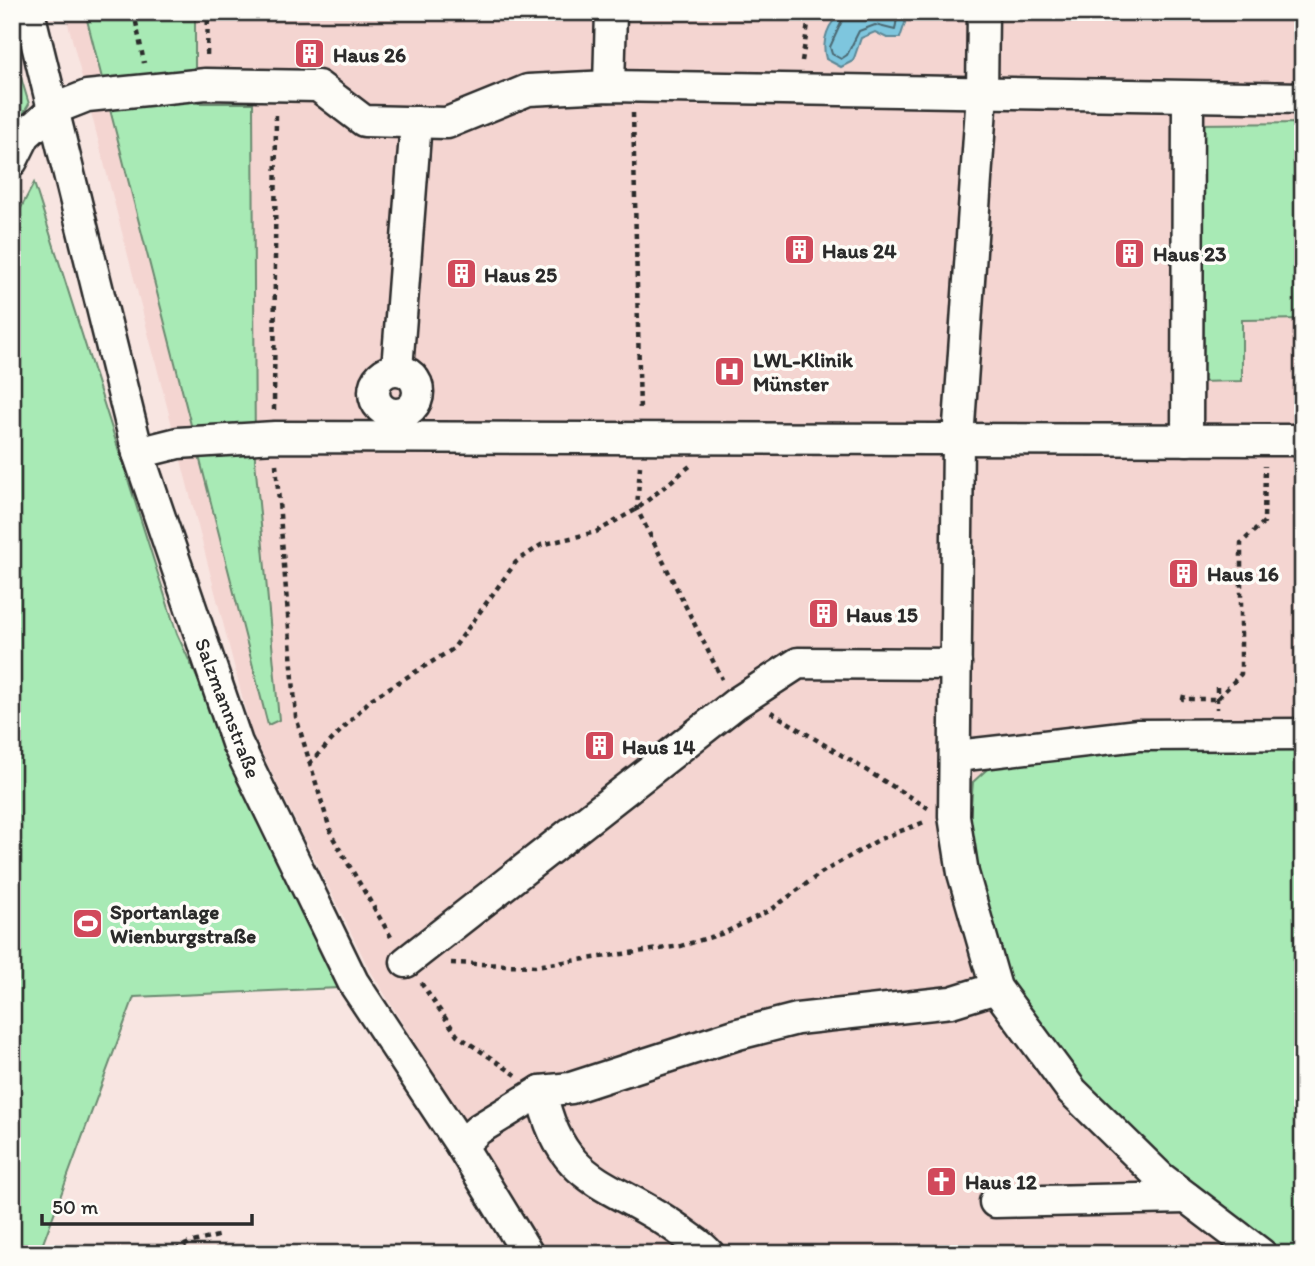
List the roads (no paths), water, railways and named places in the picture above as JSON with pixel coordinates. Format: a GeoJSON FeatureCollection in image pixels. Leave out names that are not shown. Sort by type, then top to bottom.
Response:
{"type":"FeatureCollection","features":[{"type":"Feature","properties":{"kind":"street","name":"Salzmannstraße"},"geometry":{"type":"LineString","coordinates":[[29,12],[138,453],[237,743],[352,982],[461,1145],[528,1254]]}},
{"type":"Feature","properties":{"kind":"street"},"geometry":{"type":"LineString","coordinates":[[611,12],[621,86]]}},
{"type":"Feature","properties":{"kind":"street"},"geometry":{"type":"LineString","coordinates":[[983,12],[982,93],[958,439],[957,756],[954,816],[963,873],[996,988],[1072,1091],[1161,1178],[1261,1254]]}},
{"type":"Feature","properties":{"kind":"street"},"geometry":{"type":"LineString","coordinates":[[12,161],[25,135],[54,109],[87,96],[206,84],[318,86],[364,121],[416,122],[447,122],[528,90],[621,86],[1303,99]]}},
{"type":"Feature","properties":{"kind":"street"},"geometry":{"type":"LineString","coordinates":[[1187,440],[1188,97]]}},
{"type":"Feature","properties":{"kind":"street"},"geometry":{"type":"LineString","coordinates":[[394,426],[412,407],[418,394],[415,380],[397,369],[416,122]]}},
{"type":"Feature","properties":{"kind":"street"},"geometry":{"type":"LineString","coordinates":[[138,453],[178,443],[394,426],[641,438],[725,437],[763,440],[1303,440]]}},
{"type":"Feature","properties":{"kind":"street"},"geometry":{"type":"LineString","coordinates":[[405,962],[552,835],[798,663],[956,664]]}},
{"type":"Feature","properties":{"kind":"street"},"geometry":{"type":"LineString","coordinates":[[957,756],[1138,735],[1303,734]]}},
{"type":"Feature","properties":{"kind":"street"},"geometry":{"type":"LineString","coordinates":[[461,1145],[479,1129],[541,1091],[571,1088],[738,1034],[797,1019],[951,1002],[996,988]]}},
{"type":"Feature","properties":{"kind":"street"},"geometry":{"type":"LineString","coordinates":[[541,1091],[548,1124],[571,1162],[590,1178],[671,1224],[709,1254]]}},
{"type":"Feature","properties":{"kind":"street"},"geometry":{"type":"LineString","coordinates":[[995,1202],[1187,1198]]}},
{"type":"Feature","properties":{"kind":"water"},"geometry":{"type":"Polygon","coordinates":[[[843,12],[904,12],[905,23],[900,38],[887,38],[875,32],[861,38],[853,61],[841,67],[826,59],[824,45],[830,27],[843,12]]]}},
{"type":"Feature","properties":{"kind":"place","name":"Haus 26"},"geometry":{"type":"Point","coordinates":[310,54]}},
{"type":"Feature","properties":{"kind":"place","name":"Haus 24"},"geometry":{"type":"Point","coordinates":[799,250]}},
{"type":"Feature","properties":{"kind":"place","name":"Haus 23"},"geometry":{"type":"Point","coordinates":[1130,253]}},
{"type":"Feature","properties":{"kind":"place","name":"Haus 25"},"geometry":{"type":"Point","coordinates":[461,274]}},
{"type":"Feature","properties":{"kind":"place","name":"LWL-Klinik Münster"},"geometry":{"type":"Point","coordinates":[730,371]}},
{"type":"Feature","properties":{"kind":"place","name":"Haus 16"},"geometry":{"type":"Point","coordinates":[1184,573]}},
{"type":"Feature","properties":{"kind":"place","name":"Haus 15"},"geometry":{"type":"Point","coordinates":[823,614]}},
{"type":"Feature","properties":{"kind":"place","name":"Haus 14"},"geometry":{"type":"Point","coordinates":[599,746]}},
{"type":"Feature","properties":{"kind":"place","name":"Sportanlage Wienburgstraße"},"geometry":{"type":"Point","coordinates":[87,923]}},
{"type":"Feature","properties":{"kind":"place","name":"Haus 12"},"geometry":{"type":"Point","coordinates":[942,1181]}}]}
